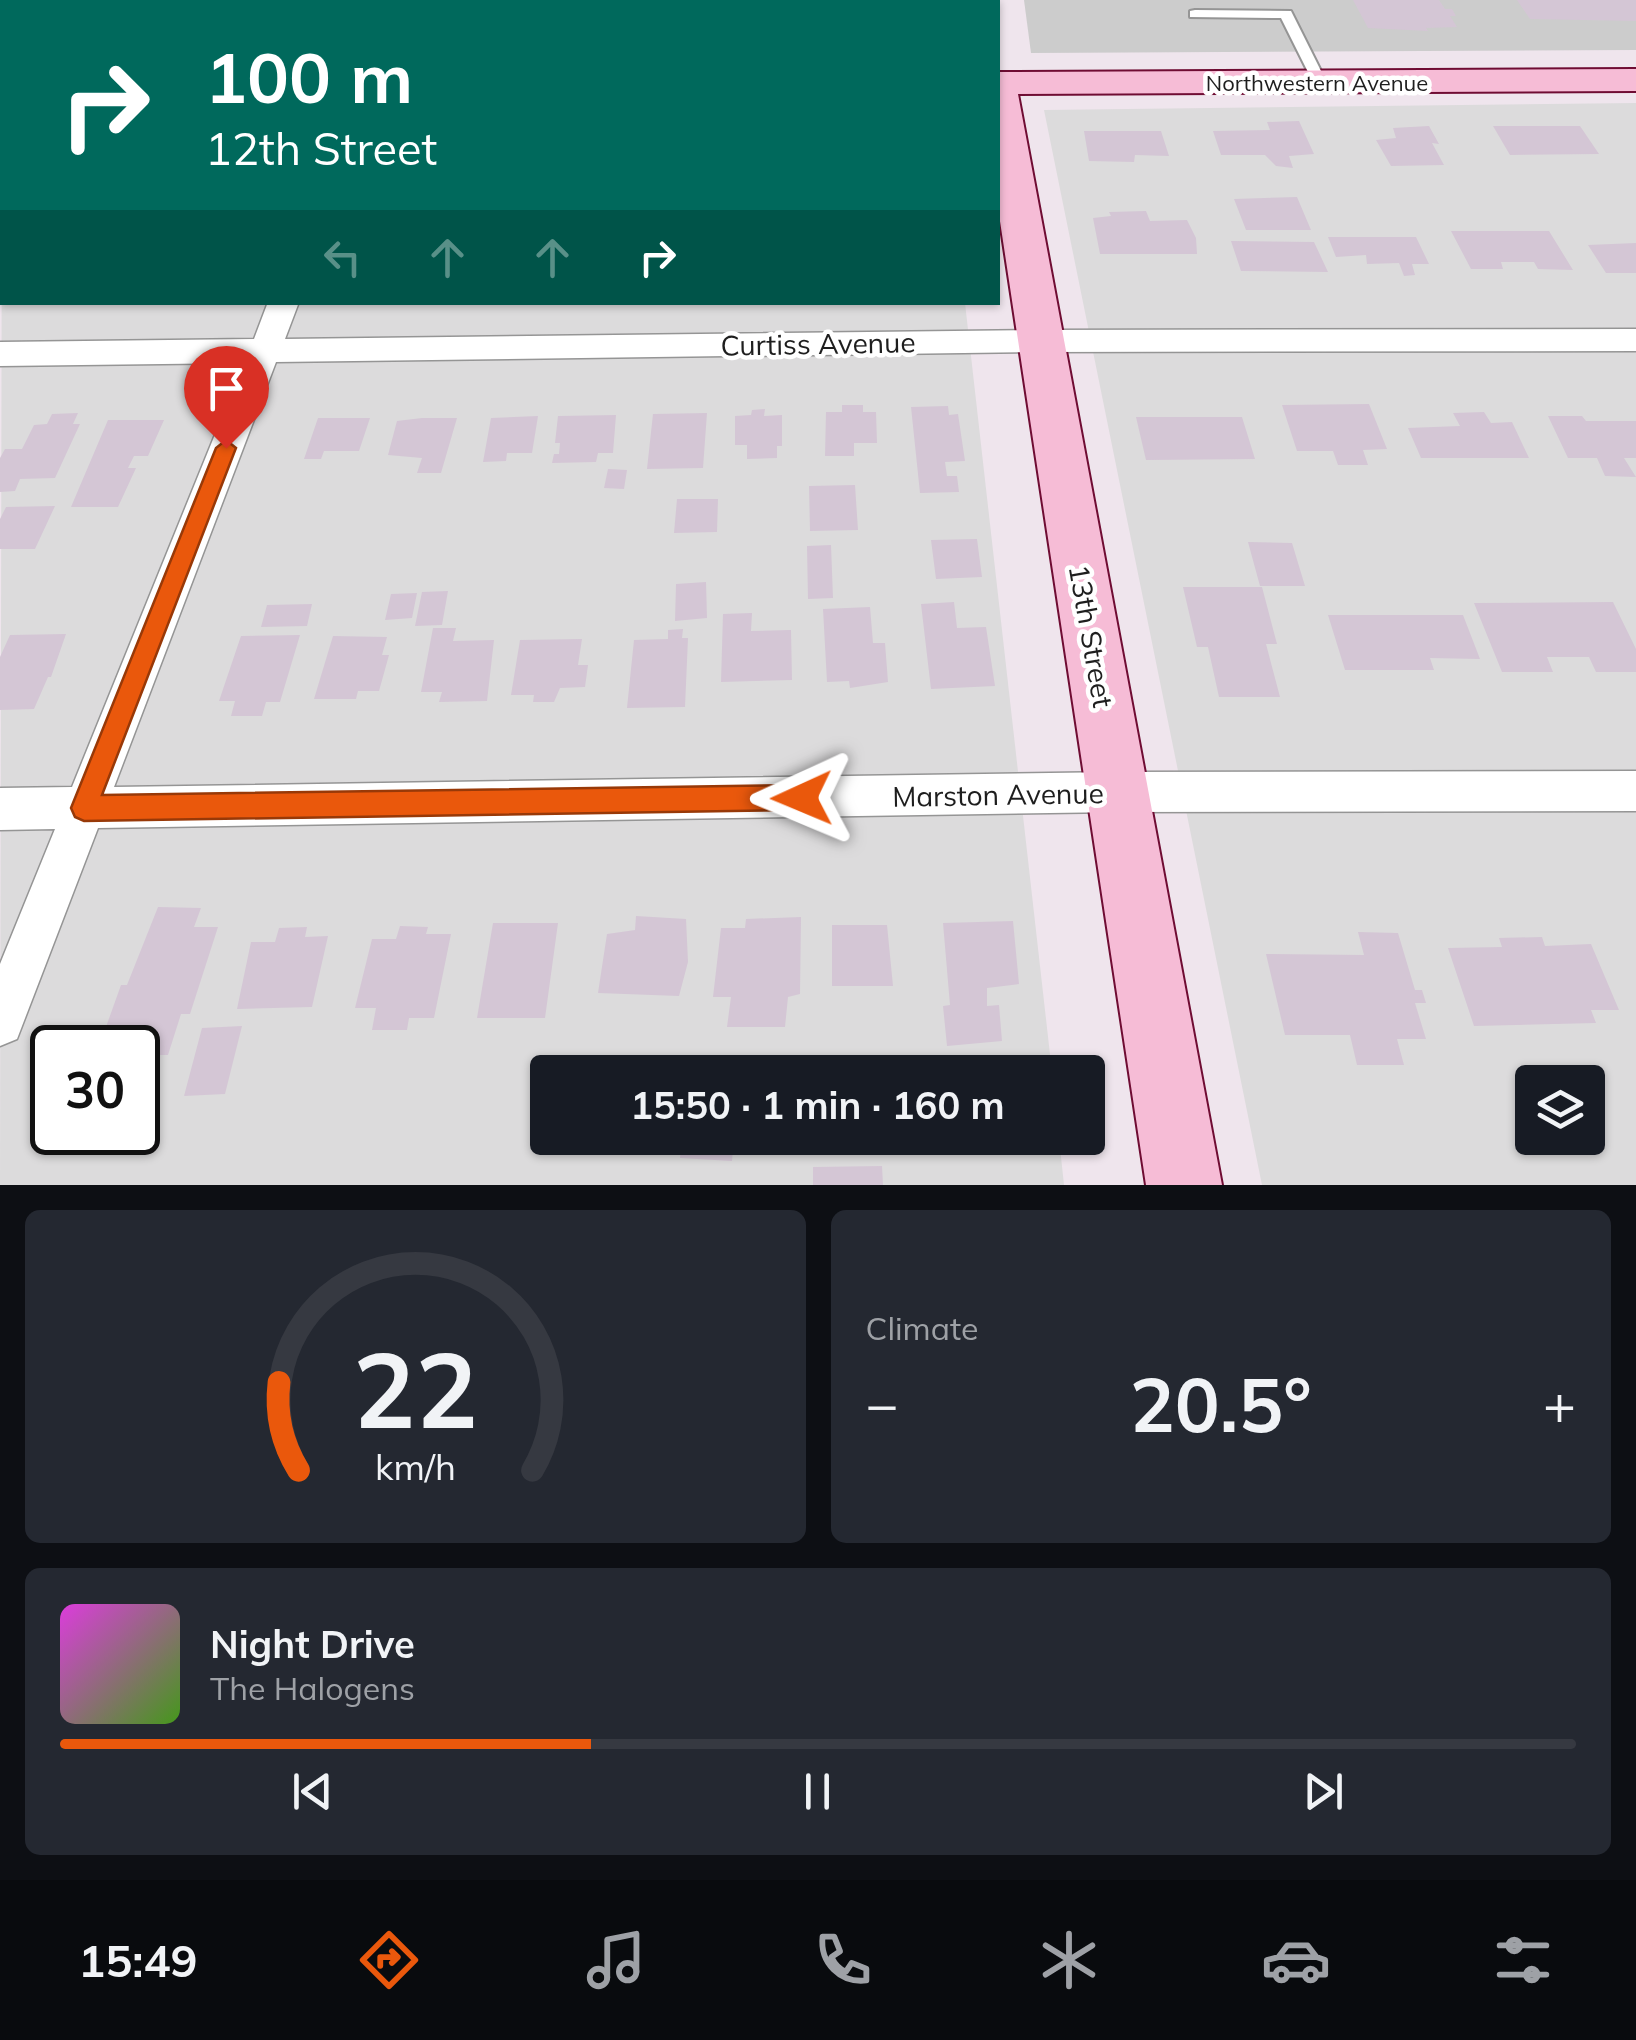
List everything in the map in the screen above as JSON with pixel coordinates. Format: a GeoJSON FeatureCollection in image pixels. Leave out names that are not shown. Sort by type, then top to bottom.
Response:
{"type":"FeatureCollection","features":[{"type":"Feature","properties":{"kind":"main road","name":"Northwestern Avenue"},"geometry":{"type":"LineString","coordinates":[[1000,85],[1636,80]]}},
{"type":"Feature","properties":{"kind":"main road","name":"13th Street"},"geometry":{"type":"LineString","coordinates":[[1000,97],[1184,1185]]}},
{"type":"Feature","properties":{"kind":"street"},"geometry":{"type":"LineString","coordinates":[[0,1022],[283,305]]}},
{"type":"Feature","properties":{"kind":"street","name":"Curtiss Avenue"},"geometry":{"type":"LineString","coordinates":[[0,354],[1040,341],[1636,340]]}},
{"type":"Feature","properties":{"kind":"street","name":"Marston Avenue"},"geometry":{"type":"LineString","coordinates":[[0,809],[1118,792],[1636,791]]}},
{"type":"Feature","properties":{"kind":"lane"},"geometry":{"type":"LineString","coordinates":[[1195,14],[1286,14],[1320,83]]}},
{"type":"Feature","properties":{"kind":"shaded area"},"geometry":{"type":"Polygon","coordinates":[[[1024,0],[1636,0],[1636,50],[1031,53],[1024,0]]]}},
{"type":"Feature","properties":{"kind":"shaded area"},"geometry":{"type":"Polygon","coordinates":[[[1636,103],[1636,1185],[1262,1185],[1044,110],[1636,103]]]}},
{"type":"Feature","properties":{"kind":"shaded area"},"geometry":{"type":"Polygon","coordinates":[[[2,305],[965,305],[1050,1055],[530,1055],[530,1155],[1061,1155],[1064,1185],[0,1185],[2,305]]]}},
{"type":"Feature","properties":{"kind":"building"},"geometry":{"type":"Polygon","coordinates":[[[1353,0],[1439,0],[1445,9],[1452,9],[1456,16],[1450,16],[1457,27],[1426,28],[1428,31],[1368,28],[1353,0]]]}},
{"type":"Feature","properties":{"kind":"building"},"geometry":{"type":"Polygon","coordinates":[[[1517,0],[1636,0],[1636,21],[1530,19],[1517,0]]]}},
{"type":"Feature","properties":{"kind":"building"},"geometry":{"type":"Polygon","coordinates":[[[1299,121],[1314,154],[1289,156],[1293,168],[1276,166],[1265,155],[1221,155],[1213,131],[1270,130],[1267,122],[1299,121]]]}},
{"type":"Feature","properties":{"kind":"building"},"geometry":{"type":"Polygon","coordinates":[[[1429,126],[1439,144],[1432,143],[1444,165],[1391,166],[1376,140],[1396,138],[1393,128],[1429,126]]]}},
{"type":"Feature","properties":{"kind":"building"},"geometry":{"type":"Polygon","coordinates":[[[1493,126],[1580,126],[1599,154],[1510,155],[1493,126]]]}},
{"type":"Feature","properties":{"kind":"building"},"geometry":{"type":"Polygon","coordinates":[[[1084,131],[1161,131],[1169,156],[1135,155],[1134,162],[1089,161],[1084,131]]]}},
{"type":"Feature","properties":{"kind":"building"},"geometry":{"type":"Polygon","coordinates":[[[1297,197],[1311,230],[1246,230],[1234,199],[1297,197]]]}},
{"type":"Feature","properties":{"kind":"building"},"geometry":{"type":"Polygon","coordinates":[[[1146,211],[1150,221],[1187,220],[1196,238],[1197,254],[1100,254],[1093,218],[1111,216],[1109,212],[1146,211]]]}},
{"type":"Feature","properties":{"kind":"building"},"geometry":{"type":"Polygon","coordinates":[[[1451,231],[1549,231],[1573,270],[1538,269],[1534,262],[1501,262],[1503,269],[1471,269],[1451,231]]]}},
{"type":"Feature","properties":{"kind":"building"},"geometry":{"type":"Polygon","coordinates":[[[1328,237],[1416,237],[1429,264],[1412,264],[1415,275],[1404,276],[1399,263],[1367,264],[1366,255],[1336,257],[1328,237]]]}},
{"type":"Feature","properties":{"kind":"building"},"geometry":{"type":"Polygon","coordinates":[[[1231,241],[1314,242],[1328,272],[1241,271],[1231,241]]]}},
{"type":"Feature","properties":{"kind":"building"},"geometry":{"type":"Polygon","coordinates":[[[1636,243],[1636,273],[1606,273],[1588,245],[1636,243]]]}},
{"type":"Feature","properties":{"kind":"building"},"geometry":{"type":"Polygon","coordinates":[[[1369,404],[1387,449],[1363,450],[1368,465],[1338,465],[1333,451],[1297,451],[1282,405],[1369,404]]]}},
{"type":"Feature","properties":{"kind":"building"},"geometry":{"type":"Polygon","coordinates":[[[842,405],[863,405],[863,412],[876,412],[877,443],[854,443],[854,456],[825,456],[826,412],[842,412],[842,405]]]}},
{"type":"Feature","properties":{"kind":"building"},"geometry":{"type":"Polygon","coordinates":[[[948,406],[949,415],[958,414],[965,461],[945,462],[947,476],[957,476],[959,492],[920,493],[911,407],[948,406]]]}},
{"type":"Feature","properties":{"kind":"building"},"geometry":{"type":"Polygon","coordinates":[[[765,409],[764,416],[782,415],[782,446],[777,446],[777,458],[747,459],[747,445],[735,445],[735,416],[765,409]]]}},
{"type":"Feature","properties":{"kind":"building"},"geometry":{"type":"Polygon","coordinates":[[[1484,412],[1491,423],[1512,422],[1529,458],[1421,458],[1408,428],[1460,426],[1453,413],[1484,412]]]}},
{"type":"Feature","properties":{"kind":"building"},"geometry":{"type":"Polygon","coordinates":[[[78,413],[73,424],[80,424],[55,478],[20,479],[15,491],[0,492],[0,458],[5,449],[22,449],[34,425],[47,424],[52,414],[78,413]]]}},
{"type":"Feature","properties":{"kind":"building"},"geometry":{"type":"Polygon","coordinates":[[[707,413],[703,468],[647,469],[653,414],[707,413]]]}},
{"type":"Feature","properties":{"kind":"building"},"geometry":{"type":"Polygon","coordinates":[[[616,415],[613,453],[598,453],[596,462],[552,463],[554,454],[559,454],[560,443],[555,443],[558,416],[616,415]]]}},
{"type":"Feature","properties":{"kind":"building"},"geometry":{"type":"Polygon","coordinates":[[[538,416],[532,453],[507,453],[506,461],[483,462],[491,418],[538,416]]]}},
{"type":"Feature","properties":{"kind":"building"},"geometry":{"type":"Polygon","coordinates":[[[1548,416],[1636,421],[1636,458],[1624,458],[1636,477],[1605,476],[1597,458],[1568,458],[1548,416]]]}},
{"type":"Feature","properties":{"kind":"building"},"geometry":{"type":"Polygon","coordinates":[[[1136,417],[1242,417],[1255,459],[1146,460],[1136,417]]]}},
{"type":"Feature","properties":{"kind":"building"},"geometry":{"type":"Polygon","coordinates":[[[318,418],[370,418],[359,451],[324,451],[321,459],[304,459],[318,418]]]}},
{"type":"Feature","properties":{"kind":"building"},"geometry":{"type":"Polygon","coordinates":[[[457,418],[441,473],[417,473],[422,458],[388,455],[397,421],[457,418]]]}},
{"type":"Feature","properties":{"kind":"building"},"geometry":{"type":"Polygon","coordinates":[[[108,420],[164,420],[148,456],[134,456],[128,468],[136,468],[118,507],[71,507],[108,420]]]}},
{"type":"Feature","properties":{"kind":"building"},"geometry":{"type":"Polygon","coordinates":[[[608,469],[627,470],[624,489],[604,488],[608,469]]]}},
{"type":"Feature","properties":{"kind":"building"},"geometry":{"type":"Polygon","coordinates":[[[855,485],[858,530],[810,531],[809,486],[855,485]]]}},
{"type":"Feature","properties":{"kind":"building"},"geometry":{"type":"Polygon","coordinates":[[[677,499],[718,499],[717,532],[674,533],[677,499]]]}},
{"type":"Feature","properties":{"kind":"building"},"geometry":{"type":"Polygon","coordinates":[[[55,506],[35,549],[0,549],[0,519],[6,507],[55,506]]]}},
{"type":"Feature","properties":{"kind":"building"},"geometry":{"type":"Polygon","coordinates":[[[977,539],[982,577],[936,579],[931,540],[977,539]]]}},
{"type":"Feature","properties":{"kind":"building"},"geometry":{"type":"Polygon","coordinates":[[[1248,542],[1292,543],[1305,586],[1260,586],[1248,542]]]}},
{"type":"Feature","properties":{"kind":"building"},"geometry":{"type":"Polygon","coordinates":[[[831,545],[833,598],[808,599],[807,546],[831,545]]]}},
{"type":"Feature","properties":{"kind":"building"},"geometry":{"type":"Polygon","coordinates":[[[706,582],[707,618],[675,621],[676,584],[706,582]]]}},
{"type":"Feature","properties":{"kind":"building"},"geometry":{"type":"Polygon","coordinates":[[[1183,587],[1262,587],[1277,644],[1266,644],[1280,697],[1219,697],[1208,647],[1197,647],[1183,587]]]}},
{"type":"Feature","properties":{"kind":"building"},"geometry":{"type":"Polygon","coordinates":[[[448,591],[442,625],[415,626],[422,592],[448,591]]]}},
{"type":"Feature","properties":{"kind":"building"},"geometry":{"type":"Polygon","coordinates":[[[417,593],[412,618],[385,620],[391,594],[417,593]]]}},
{"type":"Feature","properties":{"kind":"building"},"geometry":{"type":"Polygon","coordinates":[[[954,602],[957,628],[986,627],[995,686],[931,689],[921,604],[954,602]]]}},
{"type":"Feature","properties":{"kind":"building"},"geometry":{"type":"Polygon","coordinates":[[[1613,602],[1636,649],[1636,672],[1596,672],[1589,657],[1547,657],[1553,672],[1502,672],[1474,603],[1613,602]]]}},
{"type":"Feature","properties":{"kind":"building"},"geometry":{"type":"Polygon","coordinates":[[[312,604],[307,626],[261,627],[267,605],[312,604]]]}},
{"type":"Feature","properties":{"kind":"building"},"geometry":{"type":"Polygon","coordinates":[[[870,607],[873,643],[885,643],[888,682],[850,688],[849,681],[827,682],[823,609],[870,607]]]}},
{"type":"Feature","properties":{"kind":"building"},"geometry":{"type":"Polygon","coordinates":[[[752,613],[751,631],[791,630],[792,680],[721,682],[723,614],[752,613]]]}},
{"type":"Feature","properties":{"kind":"building"},"geometry":{"type":"Polygon","coordinates":[[[1328,615],[1463,615],[1480,659],[1430,658],[1434,670],[1345,670],[1328,615]]]}},
{"type":"Feature","properties":{"kind":"building"},"geometry":{"type":"Polygon","coordinates":[[[433,628],[456,628],[453,641],[494,640],[487,701],[439,702],[442,692],[421,692],[433,628]]]}},
{"type":"Feature","properties":{"kind":"building"},"geometry":{"type":"Polygon","coordinates":[[[683,629],[682,638],[688,638],[685,707],[627,708],[634,640],[668,639],[668,630],[683,629]]]}},
{"type":"Feature","properties":{"kind":"building"},"geometry":{"type":"Polygon","coordinates":[[[66,634],[51,677],[34,709],[0,710],[0,657],[10,635],[66,634]]]}},
{"type":"Feature","properties":{"kind":"building"},"geometry":{"type":"Polygon","coordinates":[[[300,635],[280,702],[266,702],[262,716],[231,716],[235,701],[219,701],[241,636],[300,635]]]}},
{"type":"Feature","properties":{"kind":"building"},"geometry":{"type":"Polygon","coordinates":[[[333,636],[387,637],[382,655],[389,655],[379,691],[358,691],[356,699],[314,699],[333,636]]]}},
{"type":"Feature","properties":{"kind":"building"},"geometry":{"type":"Polygon","coordinates":[[[582,639],[578,665],[588,665],[585,687],[560,688],[554,702],[533,702],[534,695],[511,695],[520,640],[582,639]]]}},
{"type":"Feature","properties":{"kind":"building"},"geometry":{"type":"Polygon","coordinates":[[[158,907],[201,908],[194,927],[218,927],[190,1014],[181,1014],[168,1055],[160,1055],[160,1025],[107,1025],[121,985],[127,985],[158,907]]]}},
{"type":"Feature","properties":{"kind":"building"},"geometry":{"type":"Polygon","coordinates":[[[636,916],[686,919],[688,962],[679,996],[598,993],[607,934],[635,930],[636,916]]]}},
{"type":"Feature","properties":{"kind":"building"},"geometry":{"type":"Polygon","coordinates":[[[801,917],[800,994],[788,997],[785,1027],[727,1027],[731,997],[713,997],[721,928],[745,928],[746,919],[801,917]]]}},
{"type":"Feature","properties":{"kind":"building"},"geometry":{"type":"Polygon","coordinates":[[[1013,921],[1019,984],[987,988],[987,1006],[999,1005],[1002,1041],[947,1046],[943,1006],[950,1005],[943,923],[1013,921]]]}},
{"type":"Feature","properties":{"kind":"building"},"geometry":{"type":"Polygon","coordinates":[[[493,923],[558,923],[545,1018],[477,1018],[493,923]]]}},
{"type":"Feature","properties":{"kind":"building"},"geometry":{"type":"Polygon","coordinates":[[[832,925],[887,925],[893,986],[832,986],[832,925]]]}},
{"type":"Feature","properties":{"kind":"building"},"geometry":{"type":"Polygon","coordinates":[[[400,926],[428,927],[426,934],[451,934],[434,1018],[409,1018],[407,1030],[372,1030],[376,1008],[355,1008],[372,939],[396,939],[400,926]]]}},
{"type":"Feature","properties":{"kind":"building"},"geometry":{"type":"Polygon","coordinates":[[[307,927],[305,937],[328,936],[312,1007],[237,1009],[251,942],[275,942],[279,928],[307,927]]]}},
{"type":"Feature","properties":{"kind":"building"},"geometry":{"type":"Polygon","coordinates":[[[1358,932],[1398,933],[1415,990],[1422,990],[1426,1003],[1415,1003],[1426,1039],[1397,1039],[1404,1065],[1357,1065],[1350,1035],[1285,1035],[1266,954],[1364,955],[1358,932]]]}},
{"type":"Feature","properties":{"kind":"building"},"geometry":{"type":"Polygon","coordinates":[[[1542,937],[1545,946],[1591,944],[1619,1010],[1591,1010],[1596,1023],[1474,1026],[1448,948],[1502,947],[1499,938],[1542,937]]]}},
{"type":"Feature","properties":{"kind":"building"},"geometry":{"type":"Polygon","coordinates":[[[242,1026],[225,1094],[184,1096],[202,1028],[242,1026]]]}},
{"type":"Feature","properties":{"kind":"building"},"geometry":{"type":"Polygon","coordinates":[[[680,1155],[733,1155],[732,1161],[680,1158],[680,1155]]]}},
{"type":"Feature","properties":{"kind":"building"},"geometry":{"type":"Polygon","coordinates":[[[882,1166],[883,1185],[813,1185],[813,1167],[882,1166]]]}},
{"type":"Feature","properties":{"kind":"route"},"geometry":{"type":"LineString","coordinates":[[226,448],[84,808],[802,798]]}}]}
